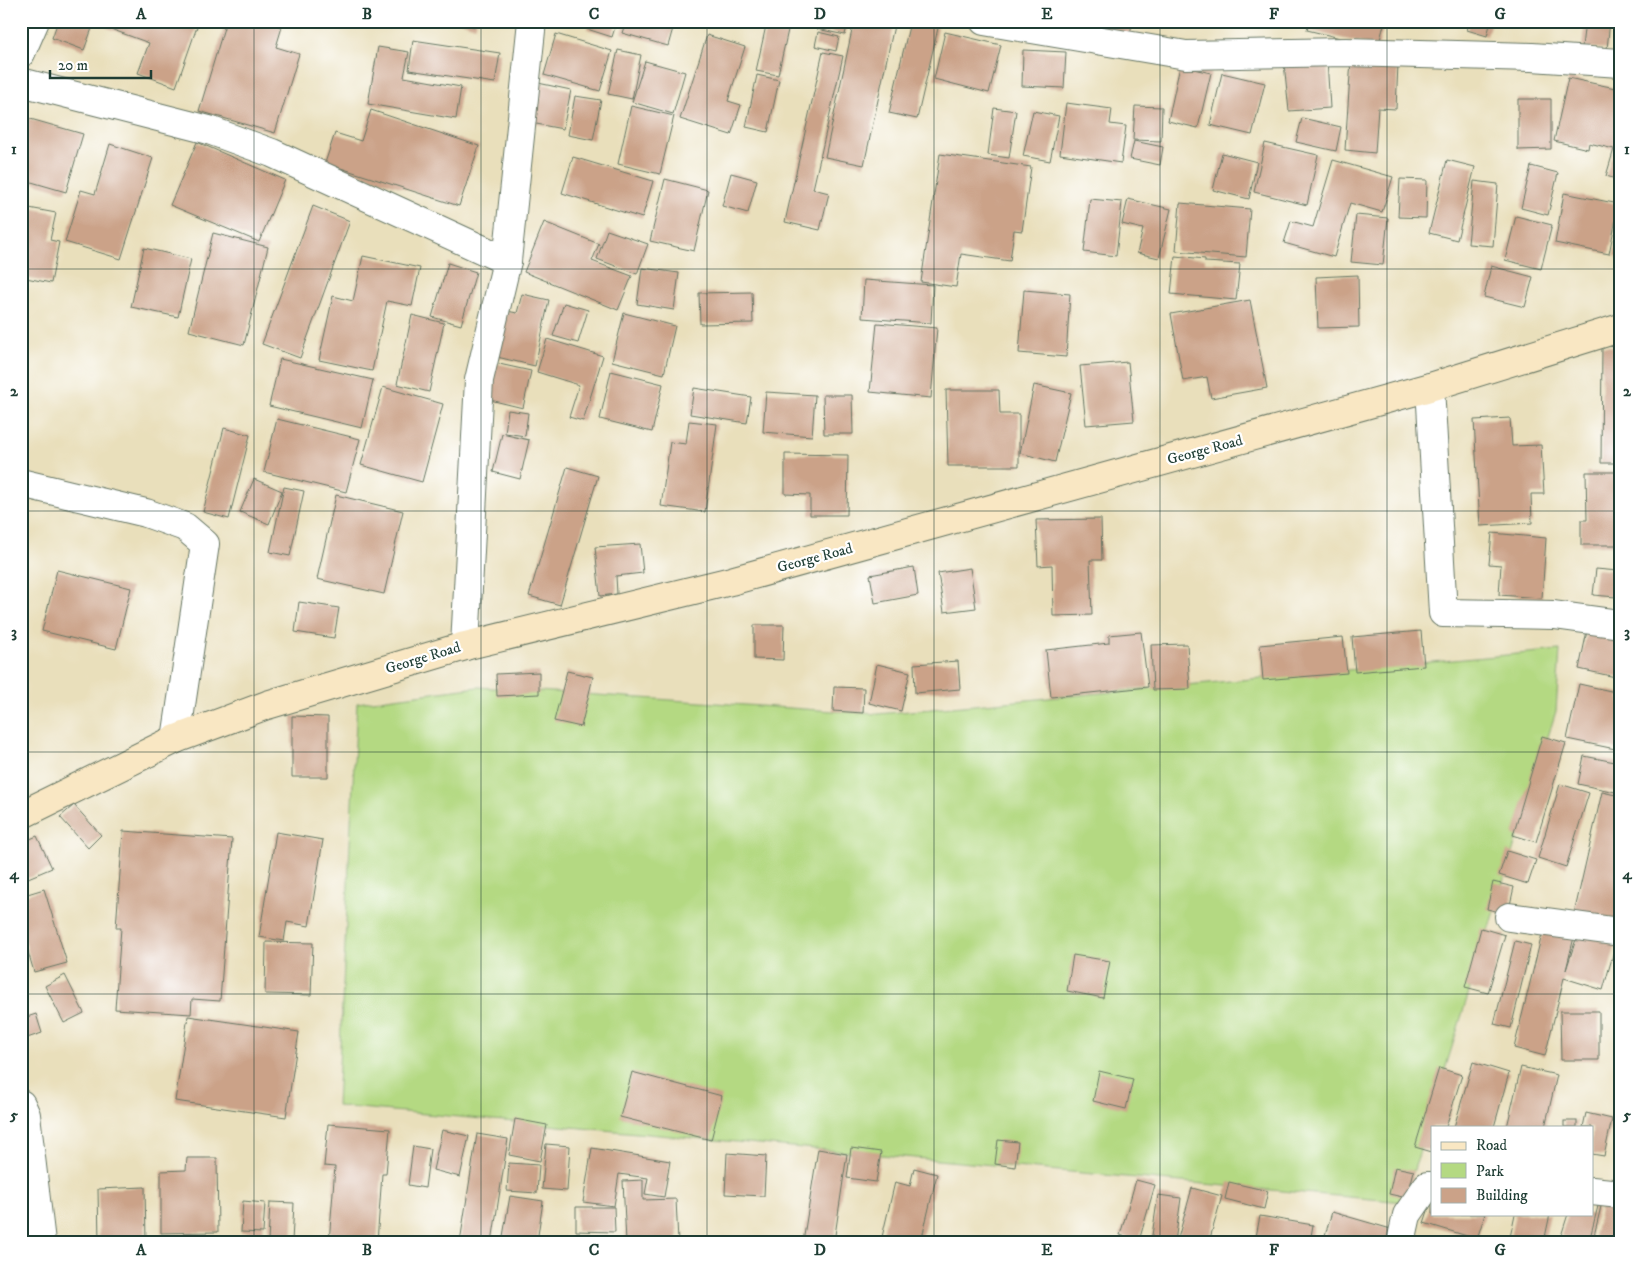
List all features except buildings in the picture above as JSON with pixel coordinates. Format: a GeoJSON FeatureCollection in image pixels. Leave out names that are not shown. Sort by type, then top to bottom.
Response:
{"type":"FeatureCollection","features":[{"type":"Feature","properties":{"kind":"main road","name":"George Road"},"geometry":{"type":"LineString","coordinates":[[21,815],[176,739],[267,705],[466,646],[731,581],[1430,387],[1620,328]]}},
{"type":"Feature","properties":{"kind":"street"},"geometry":{"type":"LineString","coordinates":[[21,53],[35,21]]}},
{"type":"Feature","properties":{"kind":"street"},"geometry":{"type":"LineString","coordinates":[[466,646],[479,380],[507,261],[532,21]]}},
{"type":"Feature","properties":{"kind":"street"},"geometry":{"type":"LineString","coordinates":[[984,21],[1186,55],[1346,52],[1532,57],[1620,63]]}},
{"type":"Feature","properties":{"kind":"street"},"geometry":{"type":"LineString","coordinates":[[21,82],[218,133],[272,153],[507,261]]}},
{"type":"Feature","properties":{"kind":"street"},"geometry":{"type":"LineString","coordinates":[[1430,387],[1442,614],[1554,615],[1620,624]]}},
{"type":"Feature","properties":{"kind":"street"},"geometry":{"type":"LineString","coordinates":[[21,483],[146,513],[185,527],[205,544],[176,739]]}},
{"type":"Feature","properties":{"kind":"street"},"geometry":{"type":"LineString","coordinates":[[1509,916],[1620,932]]}},
{"type":"Feature","properties":{"kind":"street"},"geometry":{"type":"LineString","coordinates":[[21,1104],[26,1115],[42,1242]]}},
{"type":"Feature","properties":{"kind":"street"},"geometry":{"type":"LineString","coordinates":[[1401,1242],[1407,1215],[1427,1186],[1431,1186]]}},
{"type":"Feature","properties":{"kind":"street"},"geometry":{"type":"LineString","coordinates":[[1594,1191],[1620,1194]]}},
{"type":"Feature","properties":{"kind":"green space"},"geometry":{"type":"Polygon","coordinates":[[[1560,650],[1556,711],[1404,1202],[337,1106],[357,703],[478,687],[878,714],[1560,650]]]}}]}
